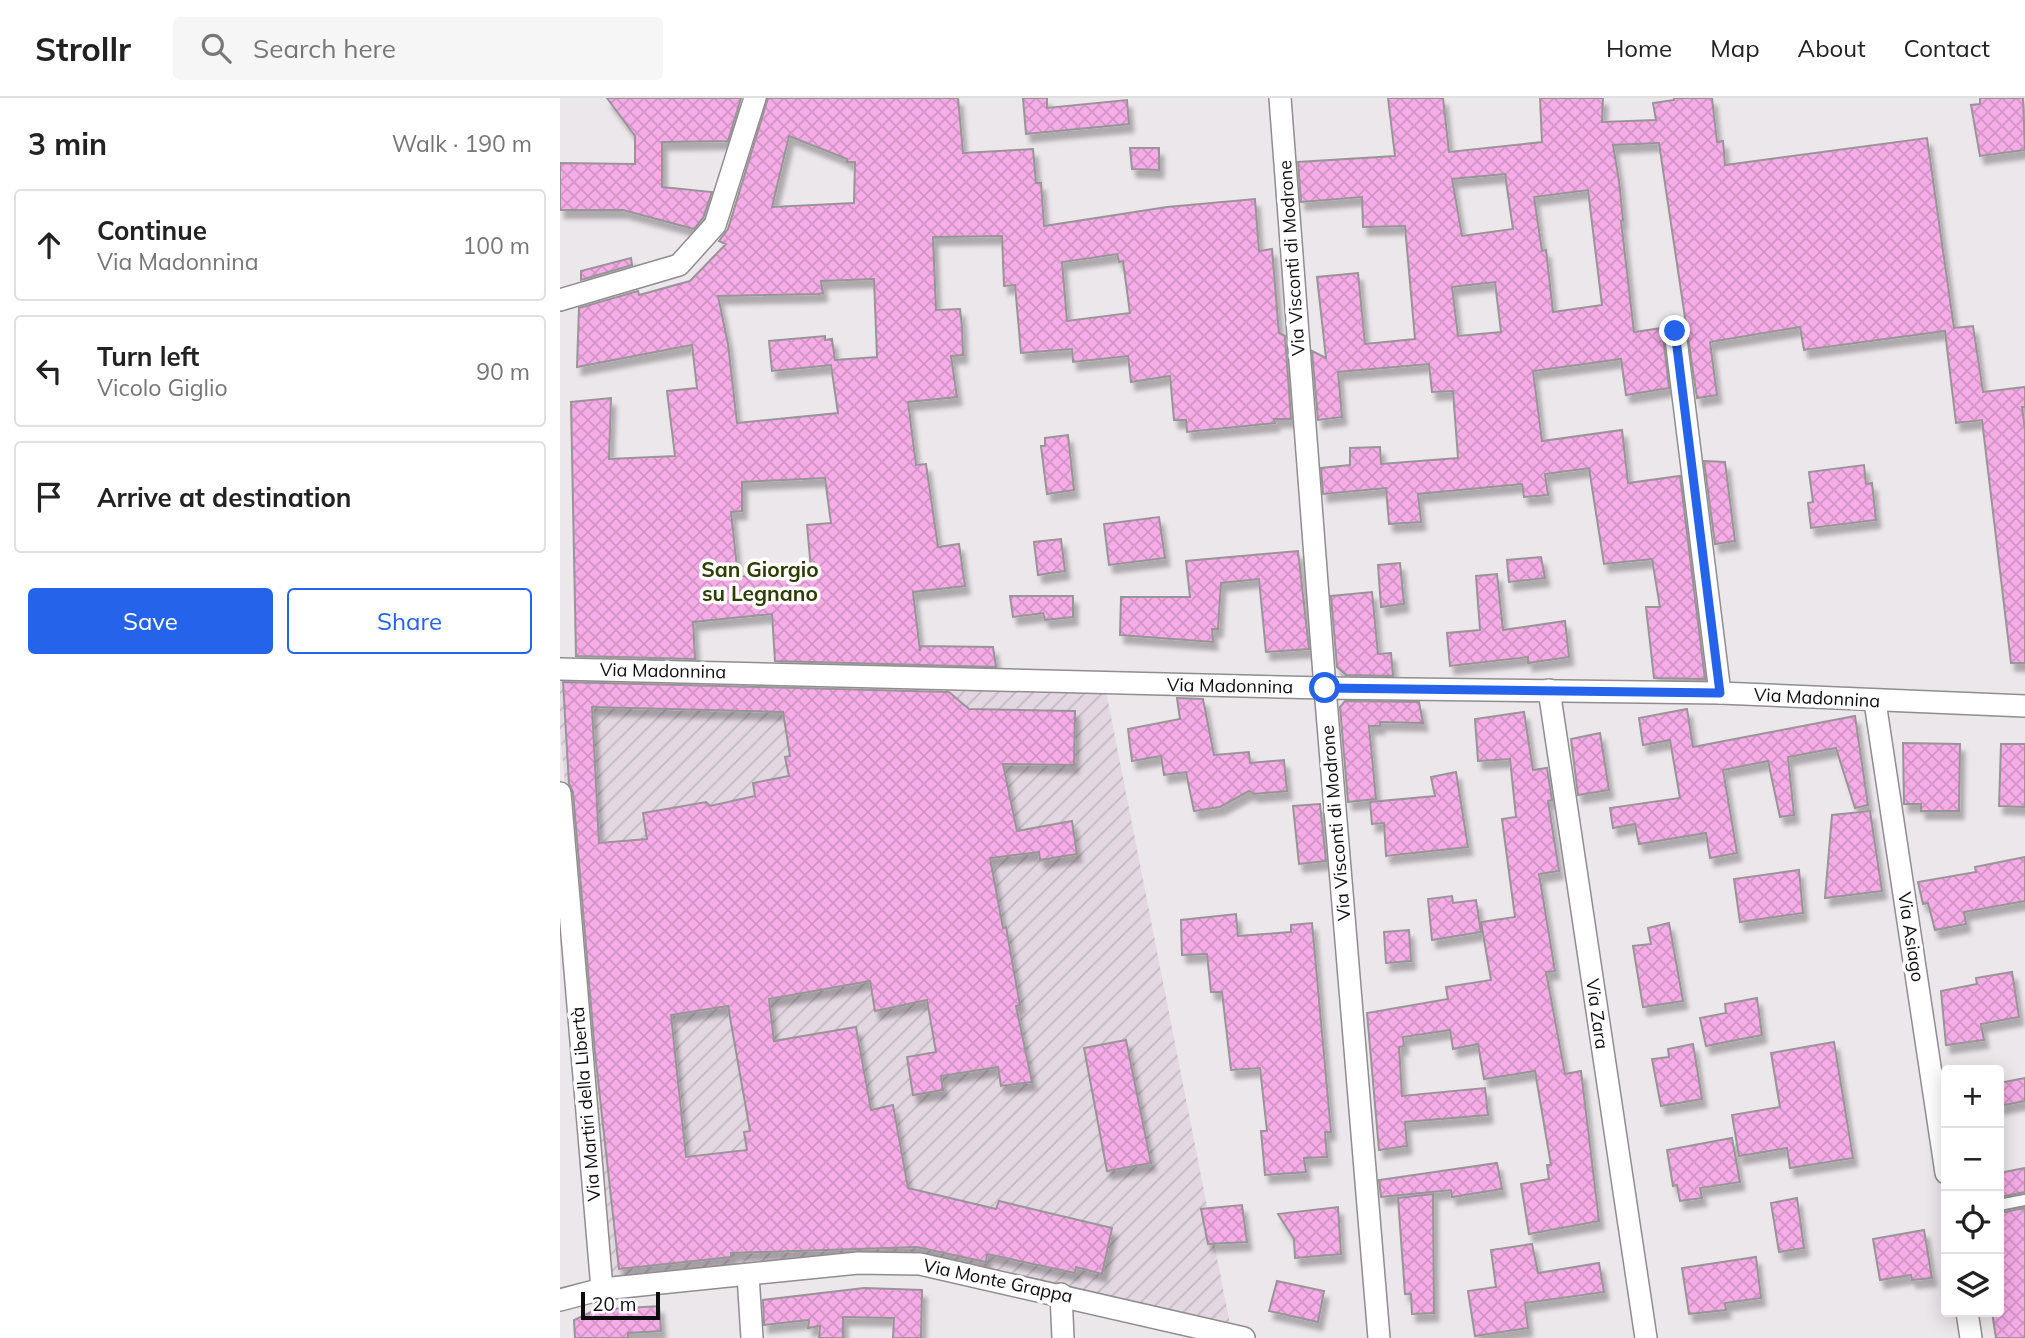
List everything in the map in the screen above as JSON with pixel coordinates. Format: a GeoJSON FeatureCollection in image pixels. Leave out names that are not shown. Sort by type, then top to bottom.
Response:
{"type":"FeatureCollection","features":[{"type":"Feature","properties":{"kind":"street"},"geometry":{"type":"LineString","coordinates":[[560,300],[679,265],[715,225],[755,98]]}},
{"type":"Feature","properties":{"kind":"street","name":"Via Visconti di Modrone"},"geometry":{"type":"LineString","coordinates":[[1280,98],[1379,1338]]}},
{"type":"Feature","properties":{"kind":"street"},"geometry":{"type":"LineString","coordinates":[[1675,331],[1720,693]]}},
{"type":"Feature","properties":{"kind":"street","name":"Via Madonnina"},"geometry":{"type":"LineString","coordinates":[[560,669],[1325,688],[1720,693],[1875,702],[2025,706]]}},
{"type":"Feature","properties":{"kind":"street","name":"Via Zara"},"geometry":{"type":"LineString","coordinates":[[1549,690],[1646,1338]]}},
{"type":"Feature","properties":{"kind":"street","name":"Via Asiago"},"geometry":{"type":"LineString","coordinates":[[1875,702],[1941,1140]]}},
{"type":"Feature","properties":{"kind":"street","name":"Via Martiri della Libertà"},"geometry":{"type":"LineString","coordinates":[[560,793],[602,1289]]}},
{"type":"Feature","properties":{"kind":"street","name":"Via Monte Grappa"},"geometry":{"type":"LineString","coordinates":[[560,1300],[602,1289],[858,1263],[920,1264],[1061,1294],[1244,1338]]}},
{"type":"Feature","properties":{"kind":"street"},"geometry":{"type":"LineString","coordinates":[[748,1275],[752,1338]]}},
{"type":"Feature","properties":{"kind":"street"},"geometry":{"type":"LineString","coordinates":[[1061,1294],[1063,1338]]}},
{"type":"Feature","properties":{"kind":"street"},"geometry":{"type":"LineString","coordinates":[[1968,1317],[1971,1338]]}},
{"type":"Feature","properties":{"kind":"lane"},"geometry":{"type":"LineString","coordinates":[[2004,1204],[2025,1200]]}},
{"type":"Feature","properties":{"kind":"shaded area"},"geometry":{"type":"Polygon","coordinates":[[[560,673],[1106,691],[1230,1324],[920,1256],[610,1279],[560,730],[560,673]]]}},
{"type":"Feature","properties":{"kind":"building"},"geometry":{"type":"Polygon","coordinates":[[[607,98],[741,98],[728,141],[662,142],[662,187],[712,192],[703,218],[694,229],[623,210],[560,210],[560,163],[635,164],[635,136],[607,98]]]}},
{"type":"Feature","properties":{"kind":"building"},"geometry":{"type":"Polygon","coordinates":[[[768,98],[958,98],[963,153],[1033,149],[1036,183],[1041,183],[1044,226],[1167,207],[1255,199],[1259,251],[1272,249],[1279,333],[1285,336],[1291,419],[1274,419],[1275,423],[1187,432],[1186,420],[1174,420],[1170,376],[1131,382],[1128,356],[1073,362],[1072,349],[1021,353],[1015,285],[1004,286],[1002,236],[933,237],[936,310],[960,309],[963,355],[951,356],[957,397],[908,402],[916,465],[926,464],[938,547],[959,544],[965,586],[913,592],[920,651],[921,646],[993,647],[996,667],[775,661],[772,614],[693,622],[695,659],[576,656],[571,402],[611,398],[609,459],[675,456],[667,391],[697,388],[692,345],[577,367],[579,308],[638,291],[639,295],[690,281],[726,244],[719,241],[728,229],[768,98]],[[789,136],[772,207],[854,203],[855,162],[847,162],[847,159],[789,136]],[[1117,254],[1062,262],[1067,321],[1130,313],[1123,261],[1119,262],[1117,254]],[[874,279],[821,281],[823,293],[818,294],[718,296],[728,344],[737,423],[838,413],[831,365],[772,371],[769,341],[825,336],[825,340],[832,339],[835,360],[877,357],[874,279]],[[825,478],[742,482],[742,511],[731,512],[738,577],[811,569],[807,525],[831,523],[825,478]]]}},
{"type":"Feature","properties":{"kind":"building"},"geometry":{"type":"Polygon","coordinates":[[[1023,98],[1047,98],[1047,108],[1127,100],[1129,124],[1026,134],[1023,98]]]}},
{"type":"Feature","properties":{"kind":"building"},"geometry":{"type":"Polygon","coordinates":[[[1388,98],[1443,98],[1449,152],[1542,142],[1540,98],[1603,98],[1602,122],[1656,120],[1653,103],[1674,98],[1712,98],[1717,142],[1723,141],[1725,165],[1927,138],[1954,328],[1973,326],[1983,392],[2025,387],[2025,407],[2022,407],[2025,429],[2025,663],[2011,663],[1982,420],[1956,423],[1945,331],[1804,350],[1800,327],[1710,342],[1717,395],[1697,398],[1659,143],[1613,145],[1634,332],[1662,328],[1669,388],[1626,395],[1621,359],[1533,371],[1542,441],[1622,430],[1628,483],[1680,476],[1705,679],[1654,678],[1646,607],[1660,607],[1652,559],[1604,564],[1589,468],[1545,474],[1548,495],[1524,497],[1522,484],[1418,494],[1421,522],[1389,524],[1386,488],[1323,494],[1321,468],[1350,465],[1350,448],[1380,447],[1381,464],[1458,458],[1453,391],[1432,392],[1429,364],[1338,372],[1342,417],[1318,420],[1312,351],[1326,358],[1317,277],[1358,273],[1365,344],[1415,339],[1405,226],[1363,227],[1362,197],[1301,202],[1298,162],[1395,156],[1388,98]],[[1505,174],[1452,179],[1462,236],[1513,229],[1505,174]],[[1588,190],[1534,197],[1542,251],[1546,250],[1553,312],[1602,305],[1588,190]],[[1495,282],[1452,287],[1458,336],[1501,332],[1495,282]]]}},
{"type":"Feature","properties":{"kind":"building"},"geometry":{"type":"Polygon","coordinates":[[[1980,98],[2023,98],[2025,150],[1980,156],[1971,105],[1980,104],[1980,98]]]}},
{"type":"Feature","properties":{"kind":"building"},"geometry":{"type":"Polygon","coordinates":[[[1130,148],[1159,148],[1159,170],[1132,169],[1130,148]]]}},
{"type":"Feature","properties":{"kind":"building"},"geometry":{"type":"Polygon","coordinates":[[[631,258],[632,265],[581,280],[581,271],[631,258]]]}},
{"type":"Feature","properties":{"kind":"building"},"geometry":{"type":"Polygon","coordinates":[[[1068,435],[1074,490],[1047,494],[1041,446],[1045,446],[1045,438],[1068,435]]]}},
{"type":"Feature","properties":{"kind":"building"},"geometry":{"type":"Polygon","coordinates":[[[1704,461],[1725,462],[1735,541],[1715,544],[1704,461]]]}},
{"type":"Feature","properties":{"kind":"building"},"geometry":{"type":"Polygon","coordinates":[[[1864,465],[1866,484],[1872,483],[1876,520],[1811,528],[1808,503],[1813,502],[1809,472],[1864,465]]]}},
{"type":"Feature","properties":{"kind":"building"},"geometry":{"type":"Polygon","coordinates":[[[1159,517],[1165,558],[1109,565],[1104,524],[1159,517]]]}},
{"type":"Feature","properties":{"kind":"building"},"geometry":{"type":"Polygon","coordinates":[[[1061,539],[1065,571],[1038,575],[1034,542],[1061,539]]]}},
{"type":"Feature","properties":{"kind":"building"},"geometry":{"type":"Polygon","coordinates":[[[1298,551],[1309,649],[1266,652],[1259,579],[1221,583],[1218,629],[1212,629],[1213,642],[1120,635],[1121,597],[1190,597],[1186,561],[1298,551]]]}},
{"type":"Feature","properties":{"kind":"building"},"geometry":{"type":"Polygon","coordinates":[[[1541,557],[1545,578],[1509,582],[1507,560],[1541,557]]]}},
{"type":"Feature","properties":{"kind":"building"},"geometry":{"type":"Polygon","coordinates":[[[1400,563],[1404,604],[1381,607],[1378,565],[1400,563]]]}},
{"type":"Feature","properties":{"kind":"building"},"geometry":{"type":"Polygon","coordinates":[[[1497,574],[1503,630],[1565,621],[1569,657],[1528,663],[1528,657],[1450,666],[1447,633],[1480,630],[1476,576],[1497,574]]]}},
{"type":"Feature","properties":{"kind":"building"},"geometry":{"type":"Polygon","coordinates":[[[1372,592],[1378,654],[1391,653],[1393,676],[1346,675],[1337,667],[1331,596],[1372,592]]]}},
{"type":"Feature","properties":{"kind":"building"},"geometry":{"type":"Polygon","coordinates":[[[1010,596],[1073,596],[1073,617],[1045,620],[1043,613],[1013,617],[1010,596]]]}},
{"type":"Feature","properties":{"kind":"building"},"geometry":{"type":"Polygon","coordinates":[[[563,682],[949,692],[969,709],[1075,711],[1074,765],[1003,764],[1017,831],[1072,821],[1077,854],[1040,860],[1039,852],[990,858],[1003,928],[1006,927],[1020,1005],[1016,1006],[1032,1082],[1001,1086],[998,1067],[941,1076],[943,1090],[913,1095],[907,1057],[936,1052],[927,1000],[875,1011],[870,981],[769,999],[774,1041],[856,1027],[871,1110],[893,1105],[908,1188],[996,1209],[999,1201],[1112,1228],[1102,1274],[1076,1267],[1075,1273],[987,1254],[986,1262],[917,1247],[731,1253],[731,1257],[619,1269],[595,1053],[573,792],[569,784],[563,682]],[[592,707],[599,843],[647,839],[643,813],[706,802],[710,806],[755,796],[753,783],[789,776],[785,757],[790,756],[783,712],[592,707]],[[728,1006],[671,1015],[686,1157],[747,1150],[744,1132],[750,1131],[728,1006]]]}},
{"type":"Feature","properties":{"kind":"building"},"geometry":{"type":"Polygon","coordinates":[[[1177,698],[1203,699],[1214,755],[1249,752],[1250,763],[1284,760],[1287,791],[1254,794],[1249,791],[1220,807],[1194,811],[1186,772],[1164,775],[1161,756],[1132,761],[1128,729],[1180,719],[1177,698]]]}},
{"type":"Feature","properties":{"kind":"building"},"geometry":{"type":"Polygon","coordinates":[[[1345,701],[1419,702],[1423,723],[1380,722],[1380,726],[1369,726],[1376,799],[1348,802],[1340,707],[1345,701]]]}},
{"type":"Feature","properties":{"kind":"building"},"geometry":{"type":"Polygon","coordinates":[[[1687,709],[1693,747],[1855,716],[1868,805],[1855,808],[1836,748],[1788,757],[1794,815],[1780,817],[1768,761],[1723,770],[1737,853],[1710,858],[1706,833],[1639,844],[1635,824],[1613,828],[1610,808],[1680,798],[1670,740],[1643,745],[1639,718],[1687,709]]]}},
{"type":"Feature","properties":{"kind":"building"},"geometry":{"type":"Polygon","coordinates":[[[1524,712],[1533,770],[1547,768],[1552,800],[1548,801],[1559,871],[1539,874],[1555,971],[1546,972],[1565,1074],[1581,1071],[1599,1221],[1529,1234],[1521,1184],[1549,1179],[1547,1165],[1551,1165],[1535,1071],[1484,1079],[1478,1044],[1453,1049],[1450,1030],[1403,1037],[1404,1046],[1399,1047],[1402,1096],[1485,1088],[1488,1115],[1405,1122],[1407,1146],[1379,1150],[1367,1013],[1448,999],[1446,987],[1491,980],[1481,922],[1515,917],[1502,819],[1516,817],[1510,759],[1478,761],[1475,719],[1524,712]]]}},
{"type":"Feature","properties":{"kind":"building"},"geometry":{"type":"Polygon","coordinates":[[[1600,733],[1609,790],[1578,795],[1571,739],[1600,733]]]}},
{"type":"Feature","properties":{"kind":"building"},"geometry":{"type":"Polygon","coordinates":[[[1903,743],[1960,744],[1959,811],[1921,811],[1921,804],[1904,804],[1903,743]]]}},
{"type":"Feature","properties":{"kind":"building"},"geometry":{"type":"Polygon","coordinates":[[[2001,744],[2025,744],[2025,807],[1999,806],[2001,744]]]}},
{"type":"Feature","properties":{"kind":"building"},"geometry":{"type":"Polygon","coordinates":[[[1456,772],[1468,847],[1386,856],[1384,823],[1372,824],[1370,802],[1435,796],[1431,777],[1456,772]]]}},
{"type":"Feature","properties":{"kind":"building"},"geometry":{"type":"Polygon","coordinates":[[[1320,804],[1326,861],[1299,864],[1293,806],[1320,804]]]}},
{"type":"Feature","properties":{"kind":"building"},"geometry":{"type":"Polygon","coordinates":[[[1870,811],[1882,891],[1825,898],[1832,815],[1870,811]]]}},
{"type":"Feature","properties":{"kind":"building"},"geometry":{"type":"Polygon","coordinates":[[[2025,857],[2025,901],[1964,912],[1966,924],[1935,930],[1928,903],[1923,904],[1918,882],[1976,872],[1975,867],[2025,857]]]}},
{"type":"Feature","properties":{"kind":"building"},"geometry":{"type":"Polygon","coordinates":[[[1799,870],[1803,913],[1740,922],[1734,879],[1799,870]]]}},
{"type":"Feature","properties":{"kind":"building"},"geometry":{"type":"Polygon","coordinates":[[[1452,896],[1453,903],[1476,900],[1481,932],[1432,940],[1428,899],[1452,896]]]}},
{"type":"Feature","properties":{"kind":"building"},"geometry":{"type":"Polygon","coordinates":[[[1236,914],[1238,936],[1291,932],[1291,925],[1312,923],[1331,1132],[1325,1132],[1327,1157],[1304,1158],[1306,1172],[1265,1175],[1261,1131],[1267,1131],[1260,1068],[1231,1070],[1222,992],[1211,992],[1207,954],[1182,955],[1181,920],[1236,914]]]}},
{"type":"Feature","properties":{"kind":"building"},"geometry":{"type":"Polygon","coordinates":[[[1669,923],[1683,1001],[1643,1007],[1633,946],[1651,944],[1648,928],[1669,923]]]}},
{"type":"Feature","properties":{"kind":"building"},"geometry":{"type":"Polygon","coordinates":[[[1409,930],[1411,961],[1386,963],[1384,932],[1409,930]]]}},
{"type":"Feature","properties":{"kind":"building"},"geometry":{"type":"Polygon","coordinates":[[[2012,972],[2019,1017],[1981,1024],[1984,1040],[1946,1045],[1941,991],[1977,984],[1976,978],[2012,972]]]}},
{"type":"Feature","properties":{"kind":"building"},"geometry":{"type":"Polygon","coordinates":[[[1757,998],[1762,1035],[1706,1046],[1700,1018],[1726,1013],[1725,1004],[1757,998]]]}},
{"type":"Feature","properties":{"kind":"building"},"geometry":{"type":"Polygon","coordinates":[[[1126,1040],[1151,1163],[1107,1171],[1084,1048],[1126,1040]]]}},
{"type":"Feature","properties":{"kind":"building"},"geometry":{"type":"Polygon","coordinates":[[[1834,1042],[1853,1158],[1790,1168],[1787,1148],[1739,1156],[1732,1115],[1780,1107],[1771,1053],[1834,1042]]]}},
{"type":"Feature","properties":{"kind":"building"},"geometry":{"type":"Polygon","coordinates":[[[1693,1044],[1702,1099],[1661,1106],[1652,1059],[1669,1057],[1668,1049],[1693,1044]]]}},
{"type":"Feature","properties":{"kind":"building"},"geometry":{"type":"Polygon","coordinates":[[[2025,1078],[2025,1101],[2004,1105],[2004,1082],[2025,1078]]]}},
{"type":"Feature","properties":{"kind":"building"},"geometry":{"type":"Polygon","coordinates":[[[1732,1138],[1740,1182],[1700,1188],[1702,1198],[1680,1201],[1677,1185],[1673,1186],[1667,1150],[1732,1138]]]}},
{"type":"Feature","properties":{"kind":"building"},"geometry":{"type":"Polygon","coordinates":[[[1497,1163],[1502,1189],[1452,1197],[1451,1190],[1381,1197],[1379,1180],[1497,1163]]]}},
{"type":"Feature","properties":{"kind":"building"},"geometry":{"type":"Polygon","coordinates":[[[2025,1168],[2025,1192],[2004,1196],[2004,1172],[2025,1168]]]}},
{"type":"Feature","properties":{"kind":"building"},"geometry":{"type":"Polygon","coordinates":[[[1433,1194],[1434,1313],[1412,1314],[1411,1294],[1405,1294],[1398,1198],[1433,1194]]]}},
{"type":"Feature","properties":{"kind":"building"},"geometry":{"type":"Polygon","coordinates":[[[1797,1198],[1804,1248],[1779,1252],[1771,1203],[1797,1198]]]}},
{"type":"Feature","properties":{"kind":"building"},"geometry":{"type":"Polygon","coordinates":[[[1242,1205],[1247,1242],[1208,1244],[1201,1209],[1242,1205]]]}},
{"type":"Feature","properties":{"kind":"building"},"geometry":{"type":"Polygon","coordinates":[[[1338,1207],[1341,1254],[1295,1258],[1294,1239],[1278,1214],[1338,1207]]]}},
{"type":"Feature","properties":{"kind":"building"},"geometry":{"type":"Polygon","coordinates":[[[2025,1208],[2025,1338],[1996,1338],[1993,1317],[2004,1317],[2004,1212],[2025,1208]]]}},
{"type":"Feature","properties":{"kind":"building"},"geometry":{"type":"Polygon","coordinates":[[[1924,1230],[1932,1278],[1912,1280],[1911,1275],[1880,1280],[1873,1239],[1924,1230]]]}},
{"type":"Feature","properties":{"kind":"building"},"geometry":{"type":"Polygon","coordinates":[[[1532,1244],[1538,1273],[1599,1263],[1604,1292],[1525,1303],[1528,1328],[1475,1336],[1468,1291],[1496,1287],[1491,1250],[1532,1244]]]}},
{"type":"Feature","properties":{"kind":"building"},"geometry":{"type":"Polygon","coordinates":[[[1756,1257],[1761,1298],[1725,1303],[1726,1310],[1689,1314],[1682,1268],[1756,1257]]]}},
{"type":"Feature","properties":{"kind":"building"},"geometry":{"type":"Polygon","coordinates":[[[1277,1281],[1324,1291],[1318,1322],[1269,1311],[1277,1281]]]}},
{"type":"Feature","properties":{"kind":"building"},"geometry":{"type":"Polygon","coordinates":[[[864,1288],[922,1290],[921,1338],[893,1338],[894,1318],[843,1317],[843,1338],[819,1338],[820,1326],[808,1328],[809,1320],[764,1325],[763,1300],[864,1288]]]}},
{"type":"Feature","properties":{"kind":"building"},"geometry":{"type":"Polygon","coordinates":[[[659,1306],[661,1331],[628,1333],[628,1338],[575,1338],[574,1320],[595,1310],[659,1306]]]}},
{"type":"Feature","properties":{"kind":"district","name":"San Giorgio su Legnano"},"geometry":{"type":"Point","coordinates":[760,582]}},
{"type":"Feature","properties":{"kind":"route"},"geometry":{"type":"LineString","coordinates":[[1325,688],[1720,693],[1675,331]]}}]}
